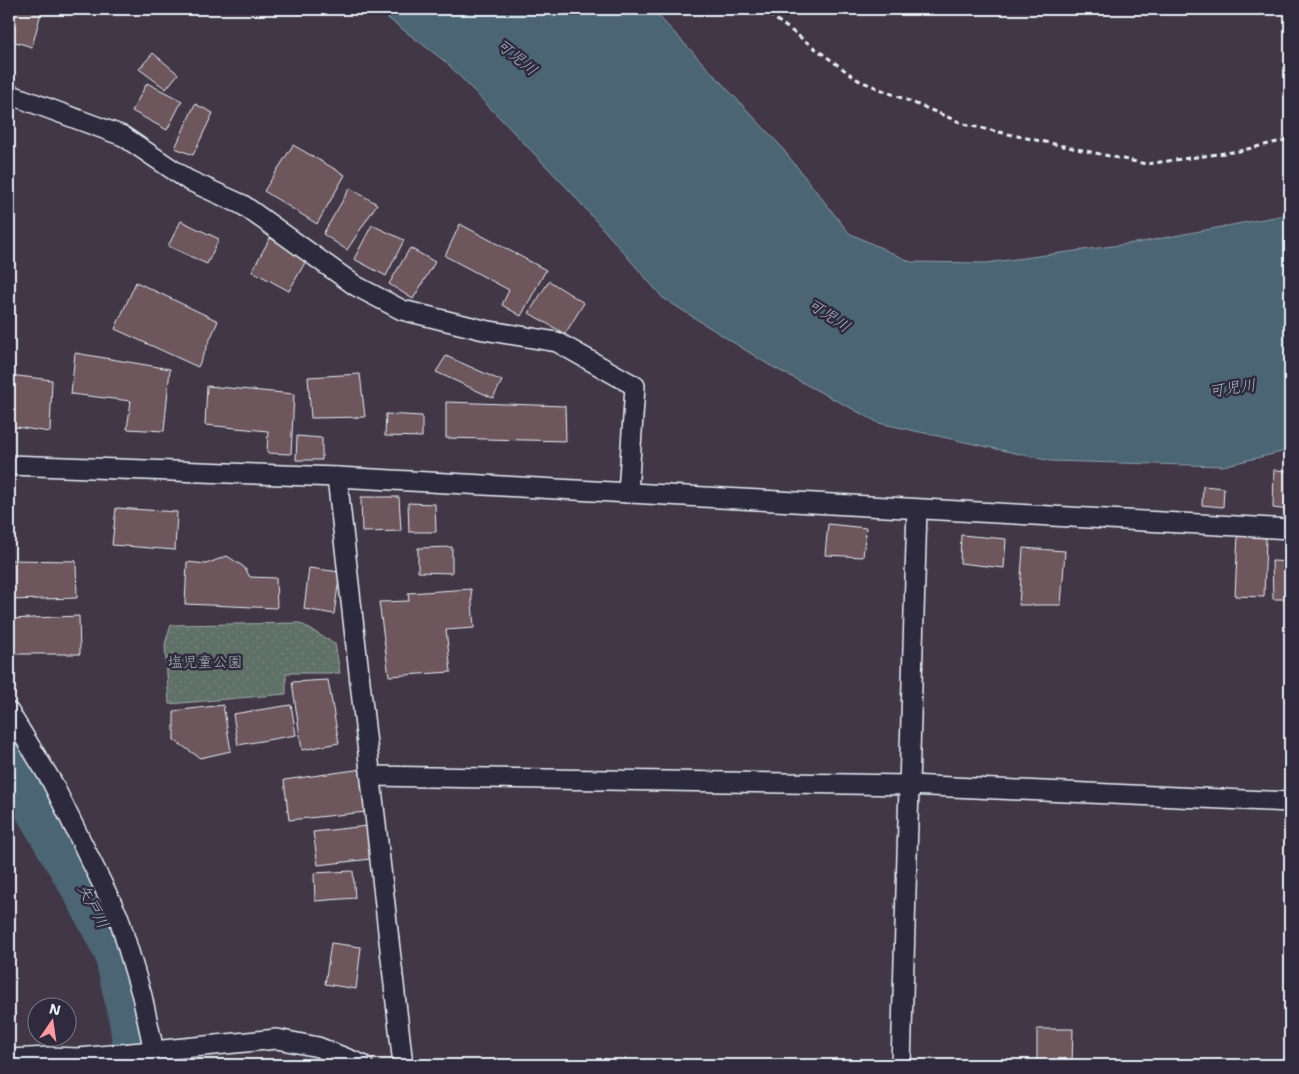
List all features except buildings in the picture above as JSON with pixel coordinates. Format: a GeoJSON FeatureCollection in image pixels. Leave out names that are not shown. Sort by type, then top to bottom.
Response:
{"type":"FeatureCollection","features":[{"type":"Feature","properties":{"kind":"street"},"geometry":{"type":"LineString","coordinates":[[9,94],[123,136],[188,180],[243,205],[356,286],[402,310],[484,330],[557,342],[635,386],[628,493]]}},
{"type":"Feature","properties":{"kind":"street"},"geometry":{"type":"LineString","coordinates":[[9,465],[337,477],[1290,529]]}},
{"type":"Feature","properties":{"kind":"street"},"geometry":{"type":"LineString","coordinates":[[337,477],[403,1065]]}},
{"type":"Feature","properties":{"kind":"street"},"geometry":{"type":"LineString","coordinates":[[900,1065],[917,509]]}},
{"type":"Feature","properties":{"kind":"street"},"geometry":{"type":"LineString","coordinates":[[9,712],[52,782],[119,918],[142,996],[154,1058]]}},
{"type":"Feature","properties":{"kind":"street"},"geometry":{"type":"LineString","coordinates":[[372,776],[908,785],[1290,802]]}},
{"type":"Feature","properties":{"kind":"street"},"geometry":{"type":"LineString","coordinates":[[9,1059],[49,1057],[80,1062],[154,1058],[277,1039],[318,1047],[363,1065]]}},
{"type":"Feature","properties":{"kind":"path"},"geometry":{"type":"LineString","coordinates":[[762,9],[858,80],[967,125],[1146,164],[1239,151],[1290,139]]}},
{"type":"Feature","properties":{"kind":"green space","name":"塩児童公園"},"geometry":{"type":"Polygon","coordinates":[[[300,623],[335,644],[340,673],[286,673],[286,694],[169,704],[165,644],[171,625],[300,623]]]}},
{"type":"Feature","properties":{"kind":"water","name":"可児川"},"geometry":{"type":"Polygon","coordinates":[[[376,9],[652,9],[778,143],[849,233],[911,262],[986,263],[1142,242],[1290,214],[1290,450],[1223,466],[1051,461],[879,423],[769,365],[663,298],[570,191],[447,63],[376,9]]]}},
{"type":"Feature","properties":{"kind":"waterway","name":"矢戸川"},"geometry":{"type":"LineString","coordinates":[[9,762],[85,891],[116,952],[131,1020],[137,1065]]}}]}
